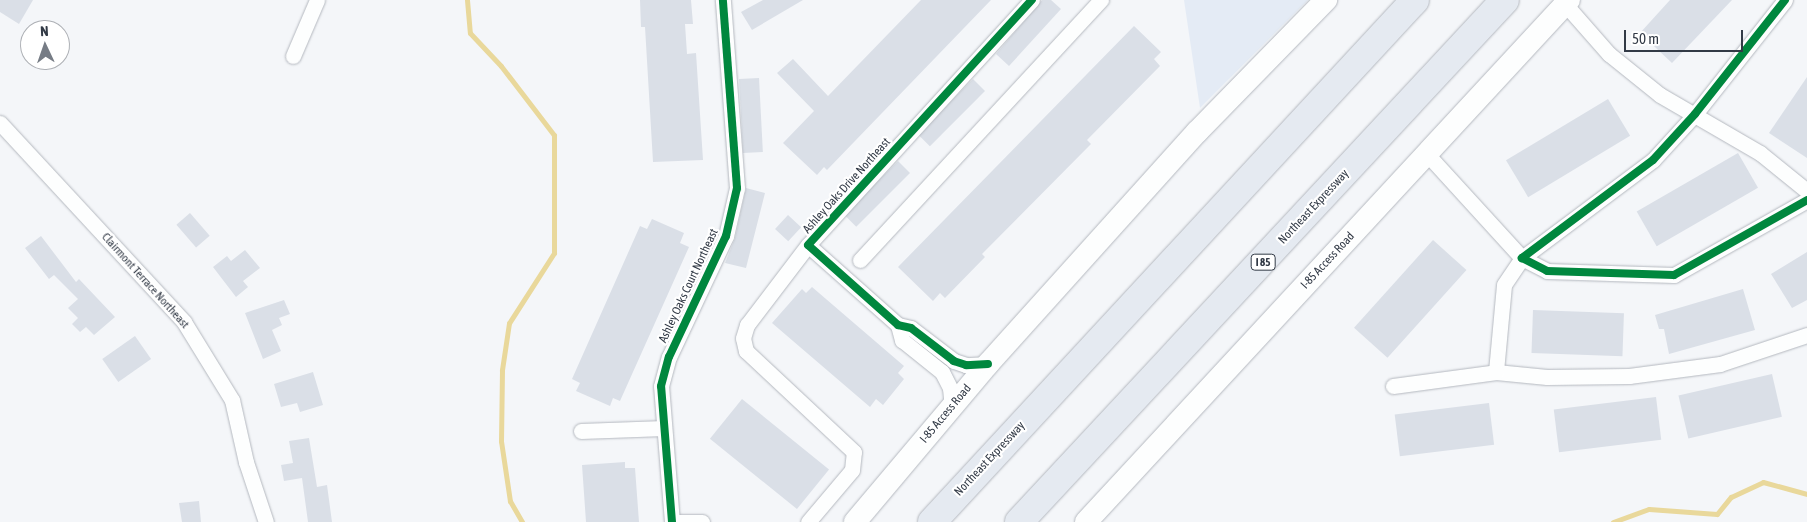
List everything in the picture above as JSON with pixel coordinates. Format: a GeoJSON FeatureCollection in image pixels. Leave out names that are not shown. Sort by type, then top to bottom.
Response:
{"type":"FeatureCollection","features":[{"type":"Feature","properties":{"kind":"highway","name":"Northeast Expressway"},"geometry":{"type":"LineString","coordinates":[[932,522],[1415,0]]}},
{"type":"Feature","properties":{"kind":"highway","name":"Northeast Expressway"},"geometry":{"type":"LineString","coordinates":[[1018,522],[1505,0]]}},
{"type":"Feature","properties":{"kind":"main road","name":"I-85 Access Road"},"geometry":{"type":"LineString","coordinates":[[855,522],[988,364],[1197,132],[1326,0]]}},
{"type":"Feature","properties":{"kind":"main road","name":"I-85 Access Road"},"geometry":{"type":"LineString","coordinates":[[1086,522],[1567,2]]}},
{"type":"Feature","properties":{"kind":"street"},"geometry":{"type":"LineString","coordinates":[[293,56],[317,0]]}},
{"type":"Feature","properties":{"kind":"street","name":"Ashley Oaks Court Northeast"},"geometry":{"type":"LineString","coordinates":[[673,522],[661,386],[669,357],[726,236],[738,188],[723,0]]}},
{"type":"Feature","properties":{"kind":"street","name":"Ashley Oaks Drive Northeast"},"geometry":{"type":"LineString","coordinates":[[952,406],[947,379],[910,328],[898,325],[808,245],[1032,0]]}},
{"type":"Feature","properties":{"kind":"street"},"geometry":{"type":"LineString","coordinates":[[860,260],[1101,0]]}},
{"type":"Feature","properties":{"kind":"street"},"geometry":{"type":"LineString","coordinates":[[1496,372],[1504,285],[1522,258],[1653,160],[1695,114],[1785,0]]}},
{"type":"Feature","properties":{"kind":"street"},"geometry":{"type":"LineString","coordinates":[[1567,2],[1609,54],[1660,95],[1760,153],[1807,191]]}},
{"type":"Feature","properties":{"kind":"street","name":"Clairmont Terrace Northeast"},"geometry":{"type":"LineString","coordinates":[[0,123],[184,322],[232,400],[246,462],[266,522]]}},
{"type":"Feature","properties":{"kind":"street"},"geometry":{"type":"LineString","coordinates":[[1427,154],[1522,258],[1547,271],[1674,275],[1807,200]]}},
{"type":"Feature","properties":{"kind":"street"},"geometry":{"type":"LineString","coordinates":[[808,245],[747,325],[742,338],[746,352],[854,452],[852,470],[808,522]]}},
{"type":"Feature","properties":{"kind":"street"},"geometry":{"type":"LineString","coordinates":[[1393,386],[1496,372],[1547,377],[1630,376],[1720,364],[1807,335]]}},
{"type":"Feature","properties":{"kind":"street","name":"Ashley Oaks Drive Northeast"},"geometry":{"type":"LineString","coordinates":[[928,351],[947,356],[966,365],[988,364]]}},
{"type":"Feature","properties":{"kind":"street"},"geometry":{"type":"LineString","coordinates":[[581,431],[664,428]]}},
{"type":"Feature","properties":{"kind":"street"},"geometry":{"type":"LineString","coordinates":[[673,522],[702,522]]}},
{"type":"Feature","properties":{"kind":"shaded area"},"geometry":{"type":"Polygon","coordinates":[[[1184,0],[1308,0],[1200,108],[1184,0]]]}},
{"type":"Feature","properties":{"kind":"building"},"geometry":{"type":"Polygon","coordinates":[[[0,0],[33,0],[19,24],[0,12],[0,0]]]}},
{"type":"Feature","properties":{"kind":"building"},"geometry":{"type":"Polygon","coordinates":[[[640,0],[691,0],[693,24],[685,24],[687,54],[696,53],[703,160],[653,162],[645,27],[641,27],[640,0]]]}},
{"type":"Feature","properties":{"kind":"building"},"geometry":{"type":"Polygon","coordinates":[[[763,0],[803,0],[752,30],[741,12],[763,0]]]}},
{"type":"Feature","properties":{"kind":"building"},"geometry":{"type":"Polygon","coordinates":[[[921,0],[991,0],[827,170],[824,167],[817,175],[783,143],[814,111],[777,73],[793,59],[828,96],[921,0]]]}},
{"type":"Feature","properties":{"kind":"building"},"geometry":{"type":"Polygon","coordinates":[[[1042,0],[1051,0],[1061,9],[1009,66],[996,54],[1042,0]]]}},
{"type":"Feature","properties":{"kind":"building"},"geometry":{"type":"Polygon","coordinates":[[[1670,0],[1732,0],[1672,63],[1640,33],[1670,0]]]}},
{"type":"Feature","properties":{"kind":"building"},"geometry":{"type":"Polygon","coordinates":[[[1134,26],[1161,52],[1154,59],[1160,66],[1087,140],[1091,144],[982,254],[985,257],[945,298],[940,293],[933,301],[898,267],[1134,26]]]}},
{"type":"Feature","properties":{"kind":"building"},"geometry":{"type":"Polygon","coordinates":[[[1807,77],[1807,158],[1769,133],[1807,77]]]}},
{"type":"Feature","properties":{"kind":"building"},"geometry":{"type":"Polygon","coordinates":[[[759,78],[763,152],[743,153],[739,79],[759,78]]]}},
{"type":"Feature","properties":{"kind":"building"},"geometry":{"type":"Polygon","coordinates":[[[973,79],[985,91],[930,146],[918,134],[973,79]]]}},
{"type":"Feature","properties":{"kind":"building"},"geometry":{"type":"Polygon","coordinates":[[[1608,99],[1630,136],[1528,197],[1506,160],[1608,99]]]}},
{"type":"Feature","properties":{"kind":"building"},"geometry":{"type":"Polygon","coordinates":[[[1738,153],[1758,188],[1657,246],[1637,212],[1738,153]]]}},
{"type":"Feature","properties":{"kind":"building"},"geometry":{"type":"Polygon","coordinates":[[[898,161],[910,173],[856,227],[844,215],[898,161]]]}},
{"type":"Feature","properties":{"kind":"building"},"geometry":{"type":"Polygon","coordinates":[[[746,188],[765,193],[746,268],[725,263],[735,238],[746,188]]]}},
{"type":"Feature","properties":{"kind":"building"},"geometry":{"type":"Polygon","coordinates":[[[190,213],[210,236],[196,247],[176,225],[190,213]]]}},
{"type":"Feature","properties":{"kind":"building"},"geometry":{"type":"Polygon","coordinates":[[[788,215],[801,227],[788,241],[775,229],[788,215]]]}},
{"type":"Feature","properties":{"kind":"building"},"geometry":{"type":"Polygon","coordinates":[[[652,219],[684,233],[680,243],[689,247],[620,401],[613,398],[610,406],[576,391],[580,383],[572,379],[640,226],[647,229],[652,219]]]}},
{"type":"Feature","properties":{"kind":"building"},"geometry":{"type":"Polygon","coordinates":[[[41,236],[76,282],[79,279],[115,317],[94,335],[86,327],[80,332],[72,324],[78,318],[68,308],[78,299],[54,275],[49,279],[25,248],[41,236]]]}},
{"type":"Feature","properties":{"kind":"building"},"geometry":{"type":"Polygon","coordinates":[[[1433,240],[1466,270],[1387,358],[1354,328],[1433,240]]]}},
{"type":"Feature","properties":{"kind":"building"},"geometry":{"type":"Polygon","coordinates":[[[245,250],[260,268],[243,281],[248,287],[236,297],[213,267],[227,256],[231,261],[245,250]]]}},
{"type":"Feature","properties":{"kind":"building"},"geometry":{"type":"Polygon","coordinates":[[[1807,252],[1807,300],[1792,308],[1771,274],[1807,252]]]}},
{"type":"Feature","properties":{"kind":"building"},"geometry":{"type":"Polygon","coordinates":[[[812,287],[904,366],[898,373],[904,379],[883,405],[876,399],[870,407],[772,323],[802,289],[806,293],[812,287]]]}},
{"type":"Feature","properties":{"kind":"building"},"geometry":{"type":"Polygon","coordinates":[[[1743,289],[1755,330],[1669,354],[1664,329],[1659,329],[1655,315],[1743,289]]]}},
{"type":"Feature","properties":{"kind":"building"},"geometry":{"type":"Polygon","coordinates":[[[284,300],[290,314],[279,318],[282,325],[272,330],[281,351],[263,359],[245,313],[284,300]]]}},
{"type":"Feature","properties":{"kind":"building"},"geometry":{"type":"Polygon","coordinates":[[[1533,310],[1624,313],[1622,356],[1531,353],[1533,310]]]}},
{"type":"Feature","properties":{"kind":"building"},"geometry":{"type":"Polygon","coordinates":[[[135,336],[151,359],[118,382],[102,359],[135,336]]]}},
{"type":"Feature","properties":{"kind":"building"},"geometry":{"type":"Polygon","coordinates":[[[313,372],[323,405],[300,412],[297,403],[281,407],[274,384],[313,372]]]}},
{"type":"Feature","properties":{"kind":"building"},"geometry":{"type":"Polygon","coordinates":[[[1772,374],[1782,417],[1688,438],[1678,396],[1772,374]]]}},
{"type":"Feature","properties":{"kind":"building"},"geometry":{"type":"Polygon","coordinates":[[[1656,397],[1661,440],[1559,452],[1554,410],[1656,397]]]}},
{"type":"Feature","properties":{"kind":"building"},"geometry":{"type":"Polygon","coordinates":[[[742,399],[829,469],[797,509],[710,439],[742,399]]]}},
{"type":"Feature","properties":{"kind":"building"},"geometry":{"type":"Polygon","coordinates":[[[1489,403],[1494,445],[1400,456],[1395,415],[1489,403]]]}},
{"type":"Feature","properties":{"kind":"building"},"geometry":{"type":"Polygon","coordinates":[[[309,438],[317,487],[327,485],[332,522],[308,522],[302,478],[284,481],[281,465],[293,463],[289,441],[309,438]]]}},
{"type":"Feature","properties":{"kind":"building"},"geometry":{"type":"Polygon","coordinates":[[[625,462],[625,468],[635,468],[639,522],[586,522],[582,465],[625,462]]]}},
{"type":"Feature","properties":{"kind":"building"},"geometry":{"type":"Polygon","coordinates":[[[199,501],[201,522],[182,522],[179,503],[199,501]]]}},
{"type":"Feature","properties":{"kind":"waterway"},"geometry":{"type":"LineString","coordinates":[[467,0],[470,33],[501,66],[554,135],[554,253],[509,323],[502,370],[501,441],[510,501],[522,522]]}},
{"type":"Feature","properties":{"kind":"waterway"},"geometry":{"type":"LineString","coordinates":[[1613,522],[1649,509],[1717,514],[1731,497],[1763,482],[1807,494]]}},
{"type":"Feature","properties":{"kind":"cycle path"},"geometry":{"type":"LineString","coordinates":[[672,522],[661,386],[669,357],[726,236],[737,188],[723,0]]}},
{"type":"Feature","properties":{"kind":"cycle path"},"geometry":{"type":"LineString","coordinates":[[988,364],[966,365],[954,361],[911,328],[898,325],[808,245],[1032,0]]}},
{"type":"Feature","properties":{"kind":"cycle path"},"geometry":{"type":"LineString","coordinates":[[1785,0],[1695,114],[1653,160],[1522,258],[1547,271],[1674,275],[1807,200]]}}]}
